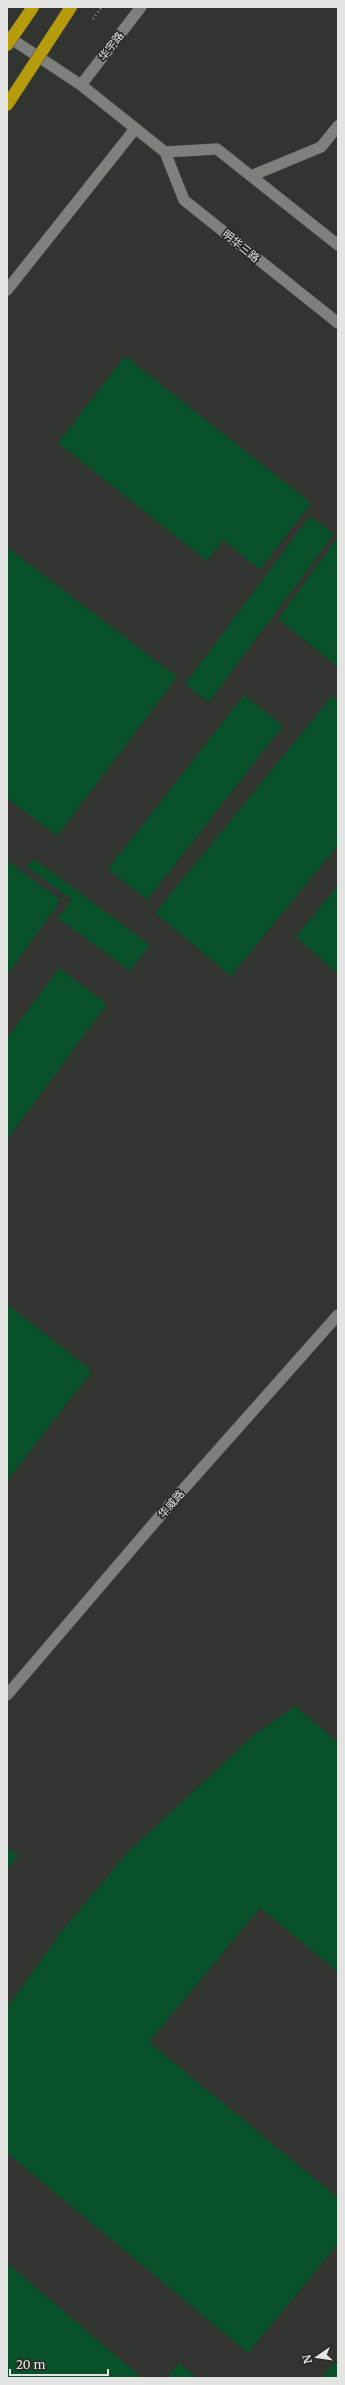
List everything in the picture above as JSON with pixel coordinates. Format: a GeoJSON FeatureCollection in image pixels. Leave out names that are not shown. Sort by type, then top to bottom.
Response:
{"type":"FeatureCollection","features":[{"type":"Feature","properties":{"kind":"highway"},"geometry":{"type":"LineString","coordinates":[[7,44],[33,7]]}},
{"type":"Feature","properties":{"kind":"highway"},"geometry":{"type":"LineString","coordinates":[[7,105],[71,7]]}},
{"type":"Feature","properties":{"kind":"street","name":"华宇路"},"geometry":{"type":"LineString","coordinates":[[81,85],[141,7]]}},
{"type":"Feature","properties":{"kind":"street"},"geometry":{"type":"LineString","coordinates":[[7,36],[81,85],[165,152],[217,149],[338,245]]}},
{"type":"Feature","properties":{"kind":"street"},"geometry":{"type":"LineString","coordinates":[[251,176],[321,147],[338,126]]}},
{"type":"Feature","properties":{"kind":"street"},"geometry":{"type":"LineString","coordinates":[[7,290],[135,129]]}},
{"type":"Feature","properties":{"kind":"street","name":"明华三路"},"geometry":{"type":"LineString","coordinates":[[165,152],[184,200],[338,323]]}},
{"type":"Feature","properties":{"kind":"street","name":"华威路"},"geometry":{"type":"LineString","coordinates":[[7,1695],[172,1502],[338,1315]]}},
{"type":"Feature","properties":{"kind":"building"},"geometry":{"type":"Polygon","coordinates":[[[125,356],[311,503],[260,570],[223,540],[207,561],[58,443],[125,356]]]}},
{"type":"Feature","properties":{"kind":"building"},"geometry":{"type":"Polygon","coordinates":[[[310,516],[334,534],[209,702],[185,684],[310,516]]]}},
{"type":"Feature","properties":{"kind":"building"},"geometry":{"type":"Polygon","coordinates":[[[338,537],[338,667],[278,619],[338,537]]]}},
{"type":"Feature","properties":{"kind":"building"},"geometry":{"type":"Polygon","coordinates":[[[7,547],[177,677],[57,836],[7,798],[7,547]]]}},
{"type":"Feature","properties":{"kind":"building"},"geometry":{"type":"Polygon","coordinates":[[[244,695],[283,726],[147,900],[108,869],[244,695]]]}},
{"type":"Feature","properties":{"kind":"building"},"geometry":{"type":"Polygon","coordinates":[[[332,696],[338,701],[338,845],[231,976],[155,913],[332,696]]]}},
{"type":"Feature","properties":{"kind":"building"},"geometry":{"type":"Polygon","coordinates":[[[34,859],[150,945],[130,971],[58,918],[72,900],[27,867],[34,859]]]}},
{"type":"Feature","properties":{"kind":"building"},"geometry":{"type":"Polygon","coordinates":[[[7,861],[61,900],[7,975],[7,861]]]}},
{"type":"Feature","properties":{"kind":"building"},"geometry":{"type":"Polygon","coordinates":[[[338,885],[338,974],[296,937],[338,885]]]}},
{"type":"Feature","properties":{"kind":"building"},"geometry":{"type":"Polygon","coordinates":[[[59,968],[107,1004],[7,1140],[7,1038],[59,968]]]}},
{"type":"Feature","properties":{"kind":"building"},"geometry":{"type":"Polygon","coordinates":[[[7,1304],[92,1371],[7,1481],[7,1304]]]}},
{"type":"Feature","properties":{"kind":"building"},"geometry":{"type":"Polygon","coordinates":[[[295,1706],[338,1742],[338,1972],[260,1908],[149,2042],[338,2198],[338,2244],[248,2353],[7,2153],[7,2008],[60,1933],[129,1851],[254,1735],[295,1706]]]}},
{"type":"Feature","properties":{"kind":"building"},"geometry":{"type":"Polygon","coordinates":[[[7,1847],[18,1856],[7,1870],[7,1847]]]}},
{"type":"Feature","properties":{"kind":"building"},"geometry":{"type":"Polygon","coordinates":[[[7,2263],[142,2378],[7,2378],[7,2263]]]}},
{"type":"Feature","properties":{"kind":"building"},"geometry":{"type":"Polygon","coordinates":[[[338,2359],[338,2378],[321,2378],[338,2359]]]}},
{"type":"Feature","properties":{"kind":"building"},"geometry":{"type":"Polygon","coordinates":[[[179,2363],[197,2378],[166,2378],[179,2363]]]}}]}
